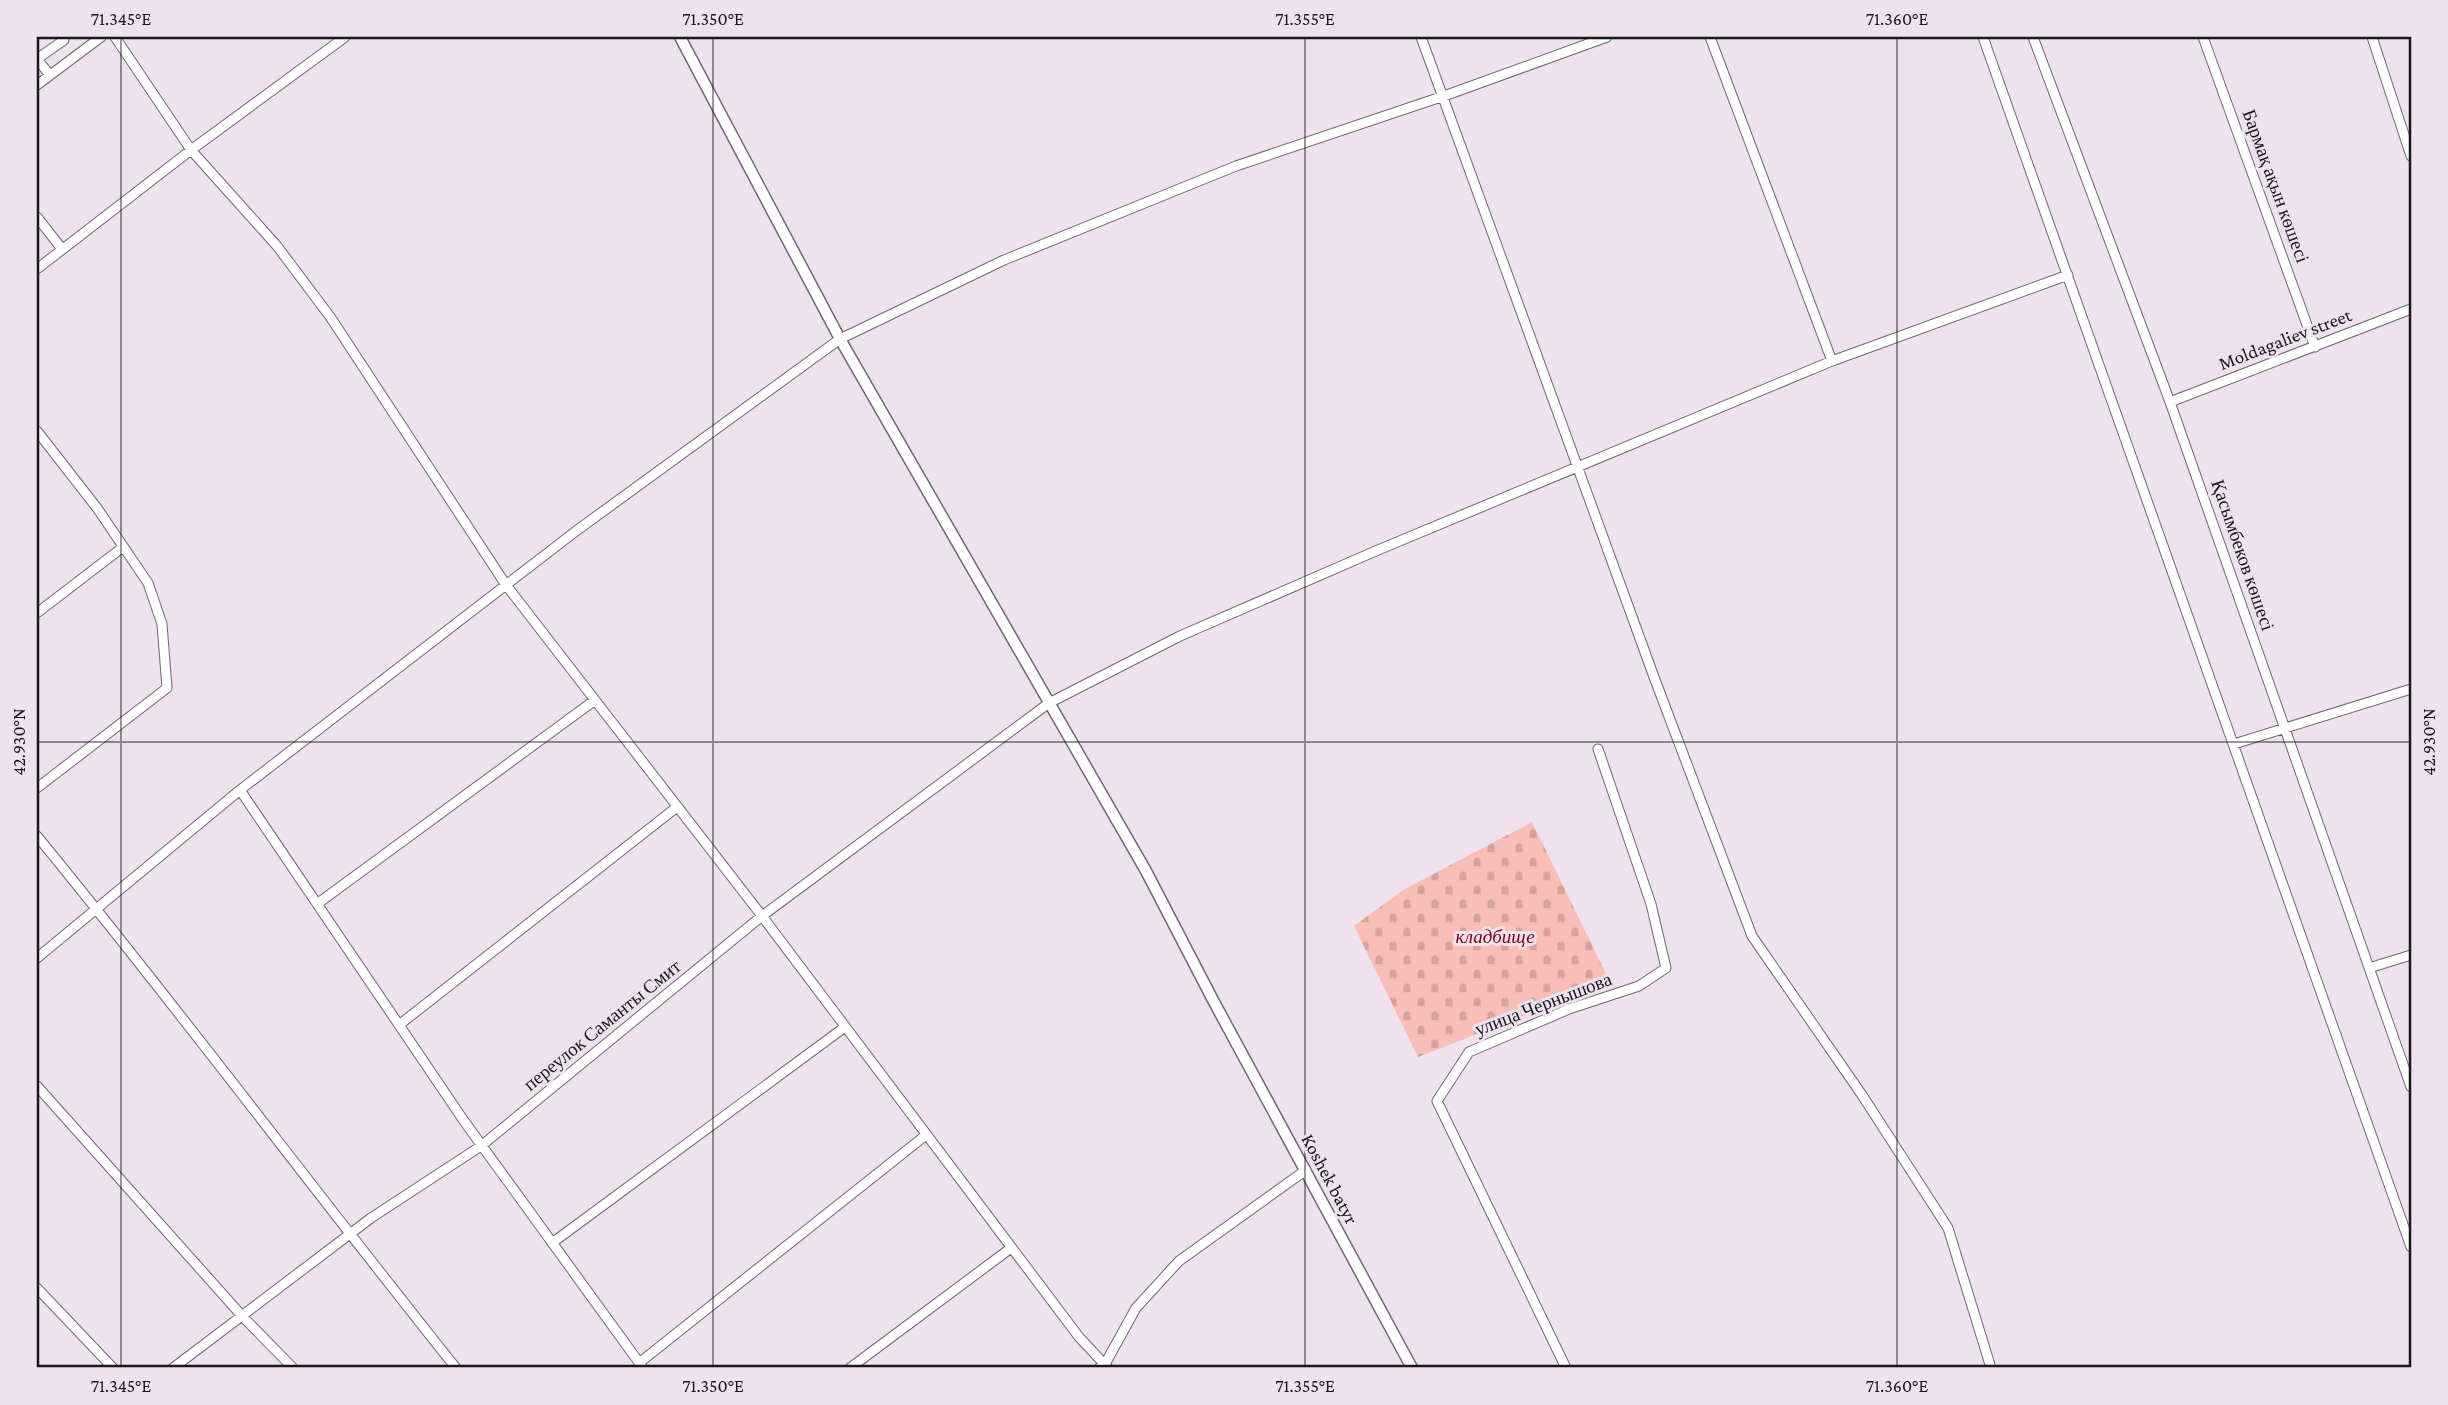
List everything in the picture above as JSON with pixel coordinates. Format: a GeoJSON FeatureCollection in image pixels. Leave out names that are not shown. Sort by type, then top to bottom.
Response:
{"type":"FeatureCollection","features":[{"type":"Feature","properties":{"kind":"street"},"geometry":{"type":"LineString","coordinates":[[50,75],[37,59],[64,40],[64,37]]}},
{"type":"Feature","properties":{"kind":"street"},"geometry":{"type":"LineString","coordinates":[[37,86],[101,37]]}},
{"type":"Feature","properties":{"kind":"street"},"geometry":{"type":"LineString","coordinates":[[116,37],[191,150],[277,247],[331,318],[506,585],[762,916],[1104,1367],[1136,1308],[1179,1261],[1306,1170]]}},
{"type":"Feature","properties":{"kind":"street"},"geometry":{"type":"LineString","coordinates":[[37,269],[191,150],[345,37]]}},
{"type":"Feature","properties":{"kind":"street","name":"Koshek batyr"},"geometry":{"type":"LineString","coordinates":[[680,37],[840,339],[1146,871],[1412,1368]]}},
{"type":"Feature","properties":{"kind":"street"},"geometry":{"type":"LineString","coordinates":[[1421,37],[1752,936],[1862,1095],[1948,1228],[1991,1368]]}},
{"type":"Feature","properties":{"kind":"street"},"geometry":{"type":"LineString","coordinates":[[37,958],[240,790],[586,523],[840,339],[1004,260],[1236,166],[1444,96],[1607,37]]}},
{"type":"Feature","properties":{"kind":"street"},"geometry":{"type":"LineString","coordinates":[[1710,37],[1832,361]]}},
{"type":"Feature","properties":{"kind":"street"},"geometry":{"type":"LineString","coordinates":[[1983,37],[2411,1247]]}},
{"type":"Feature","properties":{"kind":"street","name":"Қасымбеков көшесі"},"geometry":{"type":"LineString","coordinates":[[2033,37],[2170,402],[2411,1087]]}},
{"type":"Feature","properties":{"kind":"street","name":"Бармақ ақын көшесі"},"geometry":{"type":"LineString","coordinates":[[2203,37],[2315,347]]}},
{"type":"Feature","properties":{"kind":"street"},"geometry":{"type":"LineString","coordinates":[[2372,37],[2411,156]]}},
{"type":"Feature","properties":{"kind":"street"},"geometry":{"type":"LineString","coordinates":[[37,217],[62,249]]}},
{"type":"Feature","properties":{"kind":"street","name":"переулок Саманты Смит"},"geometry":{"type":"LineString","coordinates":[[173,1368],[243,1317],[370,1217],[481,1146],[762,916],[1049,703],[1245,606],[1832,361],[2068,275]]}},
{"type":"Feature","properties":{"kind":"street","name":"Moldagaliev street"},"geometry":{"type":"LineString","coordinates":[[2170,402],[2411,309]]}},
{"type":"Feature","properties":{"kind":"street"},"geometry":{"type":"LineString","coordinates":[[37,788],[167,688],[162,624],[148,583],[97,508],[39,437]]}},
{"type":"Feature","properties":{"kind":"street"},"geometry":{"type":"LineString","coordinates":[[37,612],[123,547]]}},
{"type":"Feature","properties":{"kind":"street"},"geometry":{"type":"LineString","coordinates":[[2234,744],[2411,689]]}},
{"type":"Feature","properties":{"kind":"street"},"geometry":{"type":"LineString","coordinates":[[317,904],[595,700]]}},
{"type":"Feature","properties":{"kind":"street","name":"улица Чернышова"},"geometry":{"type":"LineString","coordinates":[[1566,1368],[1437,1101],[1469,1052],[1569,1009],[1639,986],[1666,968],[1651,904],[1598,749]]}},
{"type":"Feature","properties":{"kind":"street"},"geometry":{"type":"LineString","coordinates":[[240,790],[481,1146],[641,1366],[926,1135]]}},
{"type":"Feature","properties":{"kind":"street"},"geometry":{"type":"LineString","coordinates":[[399,1025],[677,807]]}},
{"type":"Feature","properties":{"kind":"street"},"geometry":{"type":"LineString","coordinates":[[37,836],[456,1368]]}},
{"type":"Feature","properties":{"kind":"street"},"geometry":{"type":"LineString","coordinates":[[2369,968],[2411,956]]}},
{"type":"Feature","properties":{"kind":"street"},"geometry":{"type":"LineString","coordinates":[[552,1243],[845,1027]]}},
{"type":"Feature","properties":{"kind":"street"},"geometry":{"type":"LineString","coordinates":[[37,1086],[243,1317],[293,1368]]}},
{"type":"Feature","properties":{"kind":"street"},"geometry":{"type":"LineString","coordinates":[[850,1368],[1012,1248]]}},
{"type":"Feature","properties":{"kind":"street"},"geometry":{"type":"LineString","coordinates":[[37,1288],[113,1368]]}},
{"type":"Feature","properties":{"kind":"green space","name":"кладбище"},"geometry":{"type":"Polygon","coordinates":[[[1532,822],[1610,982],[1418,1057],[1354,926],[1403,890],[1532,822]]]}}]}
